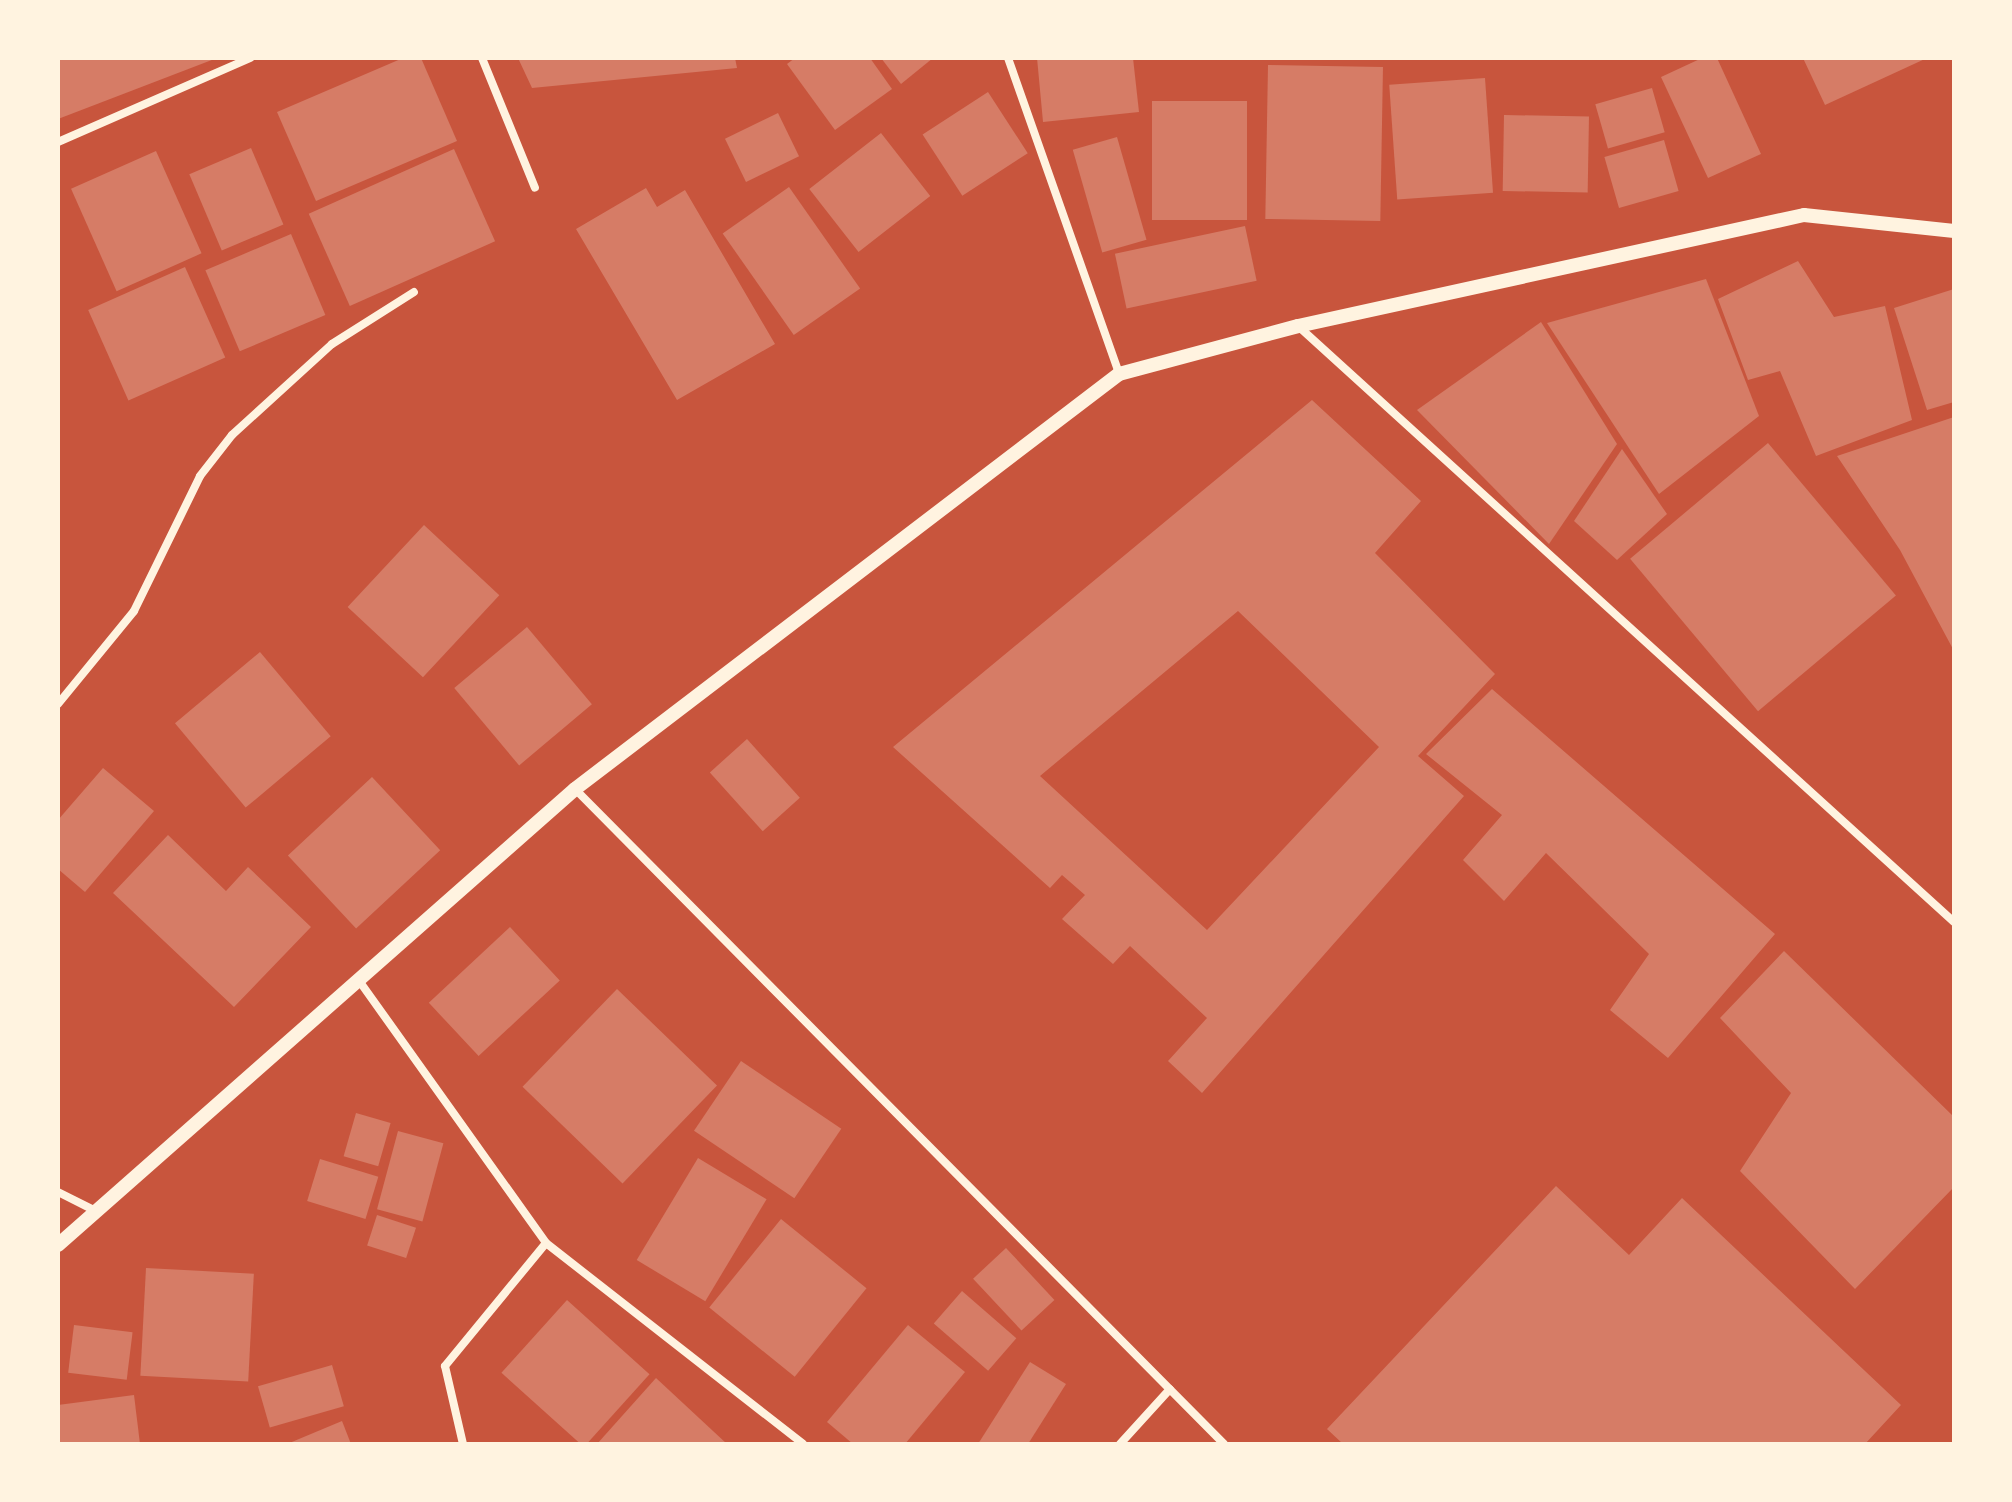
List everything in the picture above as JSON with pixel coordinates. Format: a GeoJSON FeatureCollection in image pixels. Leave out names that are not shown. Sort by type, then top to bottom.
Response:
{"type":"FeatureCollection","features":[{"type":"Feature","properties":{"kind":"street"},"geometry":{"type":"LineString","coordinates":[[58,142],[250,58]]}},
{"type":"Feature","properties":{"kind":"street"},"geometry":{"type":"LineString","coordinates":[[482,58],[535,188]]}},
{"type":"Feature","properties":{"kind":"street"},"geometry":{"type":"LineString","coordinates":[[1008,58],[1119,374]]}},
{"type":"Feature","properties":{"kind":"street"},"geometry":{"type":"LineString","coordinates":[[58,1245],[360,982],[575,789],[1119,374],[1298,326],[1804,215],[1954,231]]}},
{"type":"Feature","properties":{"kind":"street"},"geometry":{"type":"LineString","coordinates":[[58,704],[134,611],[200,476],[232,435],[332,344],[414,292]]}},
{"type":"Feature","properties":{"kind":"street"},"geometry":{"type":"LineString","coordinates":[[1298,326],[1954,922]]}},
{"type":"Feature","properties":{"kind":"street"},"geometry":{"type":"LineString","coordinates":[[575,789],[1224,1444]]}},
{"type":"Feature","properties":{"kind":"street"},"geometry":{"type":"LineString","coordinates":[[360,982],[546,1243],[803,1444]]}},
{"type":"Feature","properties":{"kind":"street"},"geometry":{"type":"LineString","coordinates":[[58,1192],[96,1211]]}},
{"type":"Feature","properties":{"kind":"street"},"geometry":{"type":"LineString","coordinates":[[463,1444],[445,1366],[546,1243]]}},
{"type":"Feature","properties":{"kind":"street"},"geometry":{"type":"LineString","coordinates":[[1120,1444],[1170,1389]]}},
{"type":"Feature","properties":{"kind":"building"},"geometry":{"type":"Polygon","coordinates":[[[58,58],[217,58],[58,119],[58,58]]]}},
{"type":"Feature","properties":{"kind":"building"},"geometry":{"type":"Polygon","coordinates":[[[403,58],[421,58],[457,141],[316,201],[277,112],[403,58]]]}},
{"type":"Feature","properties":{"kind":"building"},"geometry":{"type":"Polygon","coordinates":[[[518,58],[735,58],[737,68],[532,88],[518,58]]]}},
{"type":"Feature","properties":{"kind":"building"},"geometry":{"type":"Polygon","coordinates":[[[795,58],[870,58],[892,89],[835,130],[787,64],[795,58]]]}},
{"type":"Feature","properties":{"kind":"building"},"geometry":{"type":"Polygon","coordinates":[[[881,58],[933,58],[901,84],[881,58]]]}},
{"type":"Feature","properties":{"kind":"building"},"geometry":{"type":"Polygon","coordinates":[[[1037,58],[1133,58],[1139,112],[1043,122],[1037,58]]]}},
{"type":"Feature","properties":{"kind":"building"},"geometry":{"type":"Polygon","coordinates":[[[1702,58],[1717,58],[1761,154],[1708,178],[1661,77],[1702,58]]]}},
{"type":"Feature","properties":{"kind":"building"},"geometry":{"type":"Polygon","coordinates":[[[1803,58],[1927,58],[1825,105],[1803,58]]]}},
{"type":"Feature","properties":{"kind":"building"},"geometry":{"type":"Polygon","coordinates":[[[1268,65],[1383,67],[1380,221],[1265,219],[1268,65]]]}},
{"type":"Feature","properties":{"kind":"building"},"geometry":{"type":"Polygon","coordinates":[[[1485,78],[1493,193],[1397,199],[1389,85],[1485,78]]]}},
{"type":"Feature","properties":{"kind":"building"},"geometry":{"type":"Polygon","coordinates":[[[1652,88],[1665,132],[1608,148],[1595,104],[1652,88]]]}},
{"type":"Feature","properties":{"kind":"building"},"geometry":{"type":"Polygon","coordinates":[[[988,92],[1028,153],[962,196],[923,134],[988,92]]]}},
{"type":"Feature","properties":{"kind":"building"},"geometry":{"type":"Polygon","coordinates":[[[1152,101],[1247,101],[1247,220],[1152,220],[1152,101]]]}},
{"type":"Feature","properties":{"kind":"building"},"geometry":{"type":"Polygon","coordinates":[[[778,113],[799,156],[746,182],[725,139],[778,113]]]}},
{"type":"Feature","properties":{"kind":"building"},"geometry":{"type":"Polygon","coordinates":[[[1504,115],[1589,116],[1588,192],[1503,191],[1504,115]]]}},
{"type":"Feature","properties":{"kind":"building"},"geometry":{"type":"Polygon","coordinates":[[[881,133],[930,196],[859,252],[809,189],[881,133]]]}},
{"type":"Feature","properties":{"kind":"building"},"geometry":{"type":"Polygon","coordinates":[[[1117,137],[1146,240],[1102,253],[1073,150],[1117,137]]]}},
{"type":"Feature","properties":{"kind":"building"},"geometry":{"type":"Polygon","coordinates":[[[1664,140],[1679,191],[1619,208],[1604,157],[1664,140]]]}},
{"type":"Feature","properties":{"kind":"building"},"geometry":{"type":"Polygon","coordinates":[[[251,148],[283,224],[222,251],[189,174],[251,148]]]}},
{"type":"Feature","properties":{"kind":"building"},"geometry":{"type":"Polygon","coordinates":[[[454,149],[495,241],[350,306],[309,214],[454,149]]]}},
{"type":"Feature","properties":{"kind":"building"},"geometry":{"type":"Polygon","coordinates":[[[156,151],[202,253],[117,291],[71,189],[156,151]]]}},
{"type":"Feature","properties":{"kind":"building"},"geometry":{"type":"Polygon","coordinates":[[[789,187],[860,289],[794,335],[723,233],[789,187]]]}},
{"type":"Feature","properties":{"kind":"building"},"geometry":{"type":"Polygon","coordinates":[[[646,188],[657,207],[685,190],[775,344],[677,400],[576,229],[646,188]]]}},
{"type":"Feature","properties":{"kind":"building"},"geometry":{"type":"Polygon","coordinates":[[[1245,226],[1257,281],[1127,308],[1115,254],[1245,226]]]}},
{"type":"Feature","properties":{"kind":"building"},"geometry":{"type":"Polygon","coordinates":[[[291,234],[325,315],[240,351],[205,270],[291,234]]]}},
{"type":"Feature","properties":{"kind":"building"},"geometry":{"type":"Polygon","coordinates":[[[1798,261],[1834,317],[1885,306],[1912,420],[1816,456],[1780,371],[1748,380],[1718,299],[1798,261]]]}},
{"type":"Feature","properties":{"kind":"building"},"geometry":{"type":"Polygon","coordinates":[[[185,267],[225,357],[128,401],[88,310],[185,267]]]}},
{"type":"Feature","properties":{"kind":"building"},"geometry":{"type":"Polygon","coordinates":[[[1706,279],[1759,416],[1659,494],[1547,323],[1706,279]]]}},
{"type":"Feature","properties":{"kind":"building"},"geometry":{"type":"Polygon","coordinates":[[[1954,289],[1954,402],[1927,410],[1894,308],[1954,289]]]}},
{"type":"Feature","properties":{"kind":"building"},"geometry":{"type":"Polygon","coordinates":[[[1541,322],[1617,444],[1549,544],[1417,410],[1541,322]]]}},
{"type":"Feature","properties":{"kind":"building"},"geometry":{"type":"Polygon","coordinates":[[[1312,400],[1421,501],[1375,553],[1495,674],[1418,756],[1464,796],[1202,1093],[1168,1061],[1207,1018],[1130,946],[1113,964],[1062,919],[1085,895],[1062,875],[1050,888],[893,747],[1312,400]],[[1238,611],[1040,776],[1207,930],[1379,747],[1238,611]]]}},
{"type":"Feature","properties":{"kind":"building"},"geometry":{"type":"Polygon","coordinates":[[[1954,417],[1954,651],[1900,550],[1837,456],[1954,417]]]}},
{"type":"Feature","properties":{"kind":"building"},"geometry":{"type":"Polygon","coordinates":[[[1768,443],[1896,595],[1758,711],[1630,559],[1768,443]]]}},
{"type":"Feature","properties":{"kind":"building"},"geometry":{"type":"Polygon","coordinates":[[[1622,449],[1667,514],[1617,560],[1574,521],[1622,449]]]}},
{"type":"Feature","properties":{"kind":"building"},"geometry":{"type":"Polygon","coordinates":[[[424,525],[499,595],[423,677],[348,607],[424,525]]]}},
{"type":"Feature","properties":{"kind":"building"},"geometry":{"type":"Polygon","coordinates":[[[527,627],[592,704],[519,765],[454,688],[527,627]]]}},
{"type":"Feature","properties":{"kind":"building"},"geometry":{"type":"Polygon","coordinates":[[[260,652],[331,736],[246,808],[175,723],[260,652]]]}},
{"type":"Feature","properties":{"kind":"building"},"geometry":{"type":"Polygon","coordinates":[[[1492,689],[1775,934],[1668,1058],[1610,1010],[1649,954],[1546,853],[1504,901],[1463,860],[1502,815],[1426,754],[1492,689]]]}},
{"type":"Feature","properties":{"kind":"building"},"geometry":{"type":"Polygon","coordinates":[[[747,739],[800,798],[763,831],[710,772],[747,739]]]}},
{"type":"Feature","properties":{"kind":"building"},"geometry":{"type":"Polygon","coordinates":[[[103,768],[154,811],[85,892],[58,869],[58,820],[103,768]]]}},
{"type":"Feature","properties":{"kind":"building"},"geometry":{"type":"Polygon","coordinates":[[[372,777],[440,850],[356,929],[288,855],[372,777]]]}},
{"type":"Feature","properties":{"kind":"building"},"geometry":{"type":"Polygon","coordinates":[[[168,835],[226,891],[248,867],[311,927],[234,1007],[113,893],[168,835]]]}},
{"type":"Feature","properties":{"kind":"building"},"geometry":{"type":"Polygon","coordinates":[[[510,927],[560,980],[479,1056],[429,1003],[510,927]]]}},
{"type":"Feature","properties":{"kind":"building"},"geometry":{"type":"Polygon","coordinates":[[[1784,951],[1954,1117],[1954,1187],[1855,1289],[1740,1171],[1791,1093],[1720,1018],[1784,951]]]}},
{"type":"Feature","properties":{"kind":"building"},"geometry":{"type":"Polygon","coordinates":[[[617,989],[717,1086],[623,1183],[523,1087],[617,989]]]}},
{"type":"Feature","properties":{"kind":"building"},"geometry":{"type":"Polygon","coordinates":[[[741,1061],[841,1129],[794,1198],[694,1131],[741,1061]]]}},
{"type":"Feature","properties":{"kind":"building"},"geometry":{"type":"Polygon","coordinates":[[[356,1113],[391,1123],[378,1166],[344,1156],[356,1113]]]}},
{"type":"Feature","properties":{"kind":"building"},"geometry":{"type":"Polygon","coordinates":[[[398,1131],[443,1143],[422,1221],[377,1209],[398,1131]]]}},
{"type":"Feature","properties":{"kind":"building"},"geometry":{"type":"Polygon","coordinates":[[[698,1158],[767,1199],[705,1301],[637,1260],[698,1158]]]}},
{"type":"Feature","properties":{"kind":"building"},"geometry":{"type":"Polygon","coordinates":[[[320,1159],[378,1177],[365,1219],[307,1201],[320,1159]]]}},
{"type":"Feature","properties":{"kind":"building"},"geometry":{"type":"Polygon","coordinates":[[[1556,1186],[1629,1255],[1682,1198],[1901,1405],[1865,1444],[1343,1444],[1327,1429],[1556,1186]]]}},
{"type":"Feature","properties":{"kind":"building"},"geometry":{"type":"Polygon","coordinates":[[[377,1215],[416,1228],[406,1258],[367,1245],[377,1215]]]}},
{"type":"Feature","properties":{"kind":"building"},"geometry":{"type":"Polygon","coordinates":[[[781,1219],[866,1288],[795,1377],[709,1308],[781,1219]]]}},
{"type":"Feature","properties":{"kind":"building"},"geometry":{"type":"Polygon","coordinates":[[[1006,1248],[1054,1300],[1022,1331],[973,1279],[1006,1248]]]}},
{"type":"Feature","properties":{"kind":"building"},"geometry":{"type":"Polygon","coordinates":[[[146,1268],[254,1274],[248,1382],[140,1376],[146,1268]]]}},
{"type":"Feature","properties":{"kind":"building"},"geometry":{"type":"Polygon","coordinates":[[[962,1291],[1016,1338],[988,1371],[934,1323],[962,1291]]]}},
{"type":"Feature","properties":{"kind":"building"},"geometry":{"type":"Polygon","coordinates":[[[567,1300],[649,1374],[587,1444],[580,1444],[501,1373],[567,1300]]]}},
{"type":"Feature","properties":{"kind":"building"},"geometry":{"type":"Polygon","coordinates":[[[74,1325],[133,1332],[127,1380],[68,1373],[74,1325]]]}},
{"type":"Feature","properties":{"kind":"building"},"geometry":{"type":"Polygon","coordinates":[[[908,1325],[965,1372],[905,1444],[853,1444],[827,1422],[908,1325]]]}},
{"type":"Feature","properties":{"kind":"building"},"geometry":{"type":"Polygon","coordinates":[[[1030,1362],[1066,1384],[1028,1444],[978,1444],[1030,1362]]]}},
{"type":"Feature","properties":{"kind":"building"},"geometry":{"type":"Polygon","coordinates":[[[332,1365],[344,1406],[270,1428],[258,1386],[332,1365]]]}},
{"type":"Feature","properties":{"kind":"building"},"geometry":{"type":"Polygon","coordinates":[[[656,1378],[727,1444],[597,1444],[656,1378]]]}},
{"type":"Feature","properties":{"kind":"building"},"geometry":{"type":"Polygon","coordinates":[[[134,1395],[140,1444],[58,1444],[58,1405],[134,1395]]]}},
{"type":"Feature","properties":{"kind":"building"},"geometry":{"type":"Polygon","coordinates":[[[342,1421],[351,1444],[287,1444],[342,1421]]]}}]}
